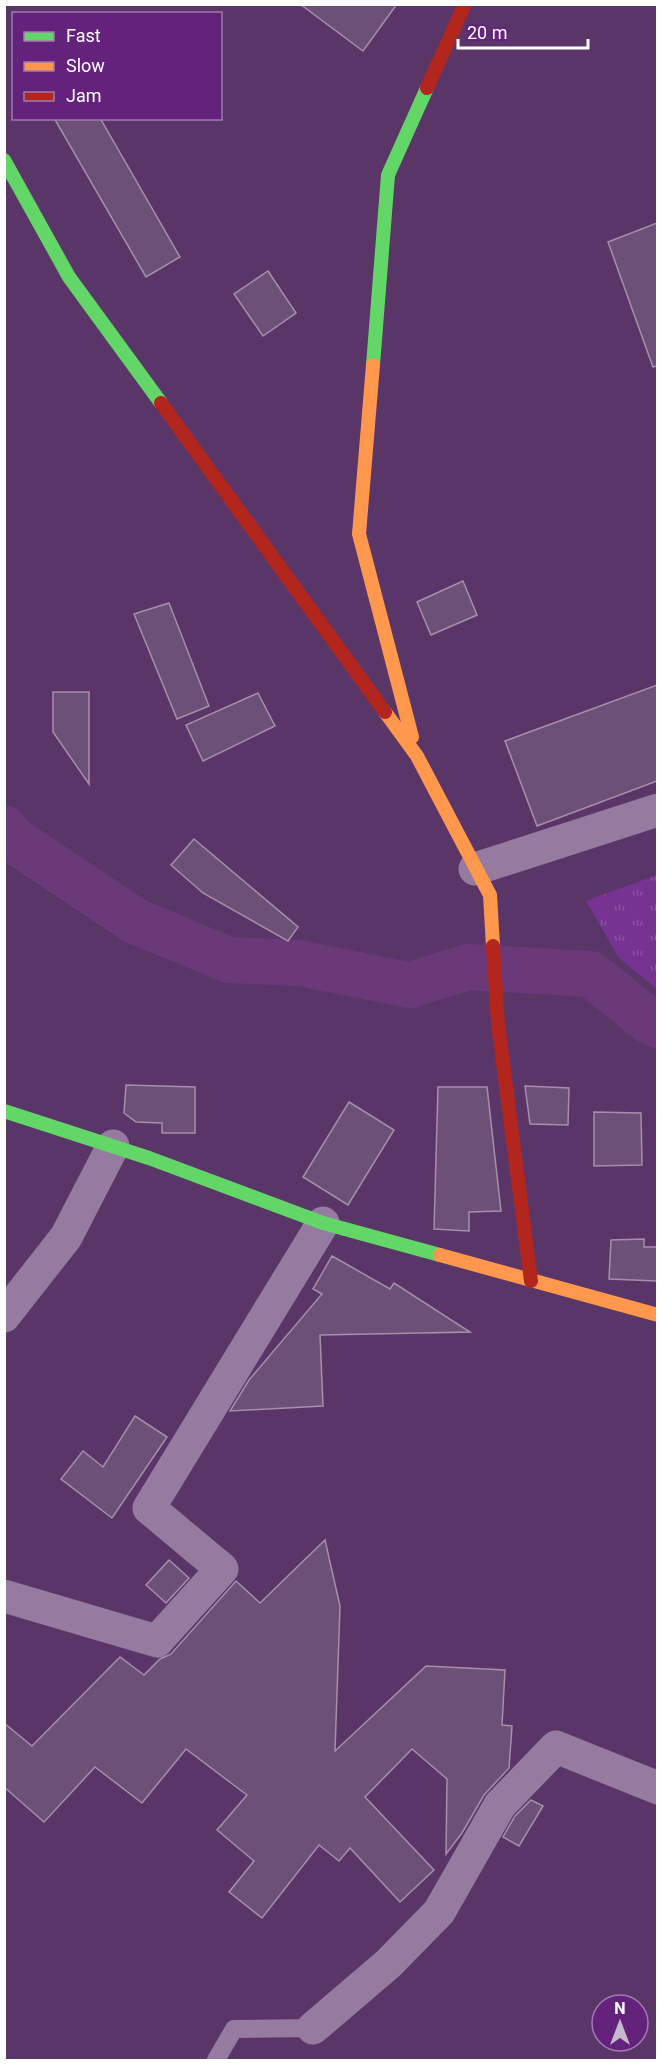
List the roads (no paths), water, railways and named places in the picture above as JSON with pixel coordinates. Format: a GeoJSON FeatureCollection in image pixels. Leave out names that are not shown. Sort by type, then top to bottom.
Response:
{"type":"FeatureCollection","features":[{"type":"Feature","properties":{"kind":"street"},"geometry":{"type":"LineString","coordinates":[[417,756],[359,534],[388,175],[465,4]]}},
{"type":"Feature","properties":{"kind":"street"},"geometry":{"type":"LineString","coordinates":[[4,160],[69,276],[417,756],[482,882],[531,1281]]}},
{"type":"Feature","properties":{"kind":"street"},"geometry":{"type":"LineString","coordinates":[[482,882],[657,810]]}},
{"type":"Feature","properties":{"kind":"street"},"geometry":{"type":"LineString","coordinates":[[4,1111],[113,1146],[323,1223],[657,1315]]}},
{"type":"Feature","properties":{"kind":"street"},"geometry":{"type":"LineString","coordinates":[[4,1316],[66,1237],[113,1146]]}},
{"type":"Feature","properties":{"kind":"street"},"geometry":{"type":"LineString","coordinates":[[4,1596],[157,1641],[222,1569],[149,1508],[323,1223]]}},
{"type":"Feature","properties":{"kind":"street"},"geometry":{"type":"LineString","coordinates":[[313,2028],[388,1964],[439,1912],[500,1805],[556,1747],[657,1788]]}},
{"type":"Feature","properties":{"kind":"lane"},"geometry":{"type":"LineString","coordinates":[[216,2061],[234,2029],[313,2028]]}},
{"type":"Feature","properties":{"kind":"waterway"},"geometry":{"type":"LineString","coordinates":[[4,828],[15,841],[135,921],[229,960],[298,963],[410,985],[468,967],[591,974],[649,1021],[658,1025]]}}]}
